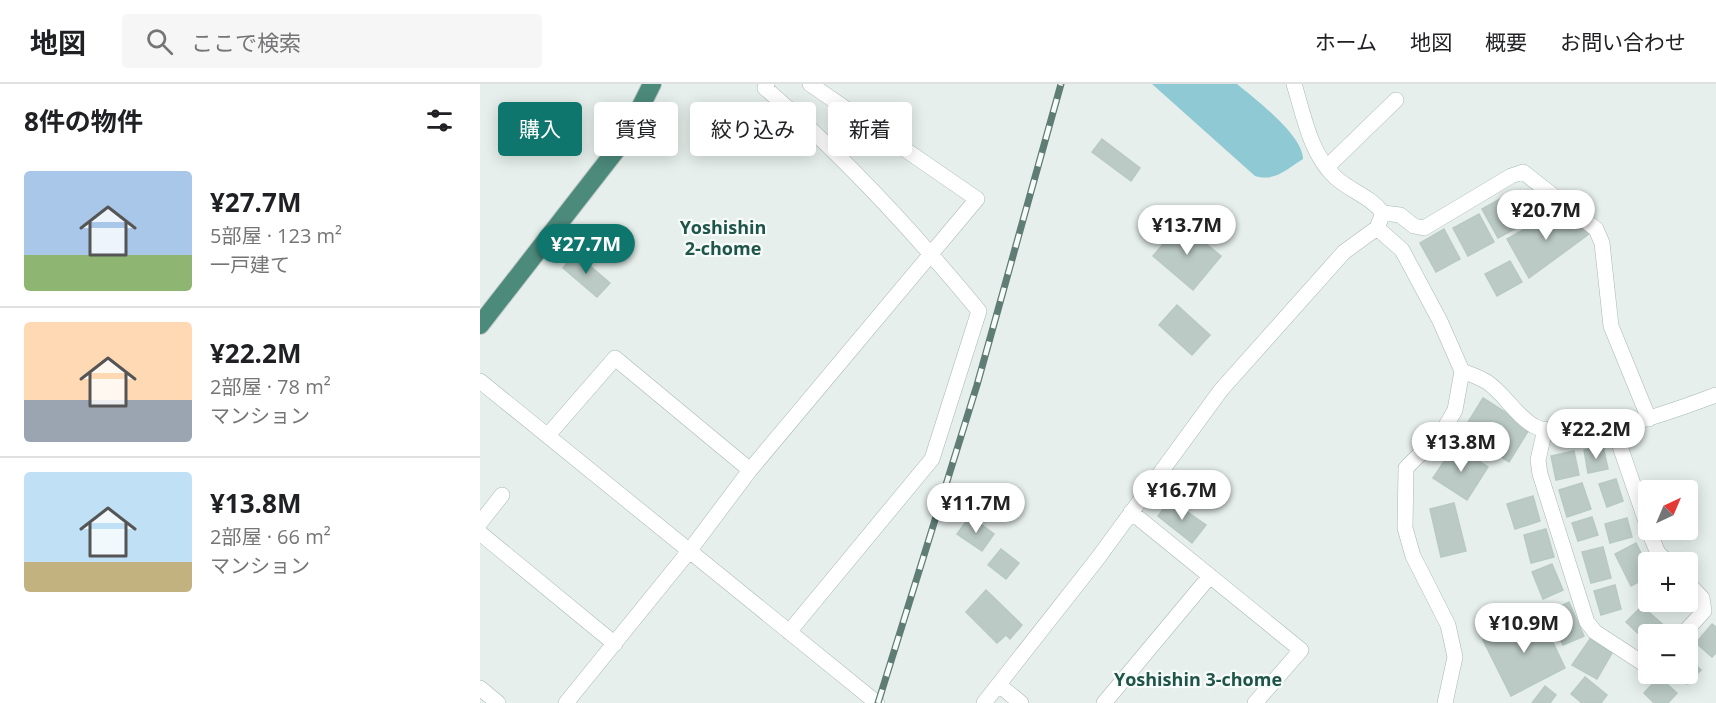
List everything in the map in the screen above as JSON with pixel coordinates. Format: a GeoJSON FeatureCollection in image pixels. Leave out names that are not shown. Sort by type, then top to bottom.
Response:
{"type":"FeatureCollection","features":[{"type":"Feature","properties":{"kind":"highway"},"geometry":{"type":"LineString","coordinates":[[480,325],[624,140],[652,84]]}},
{"type":"Feature","properties":{"kind":"street"},"geometry":{"type":"LineString","coordinates":[[767,84],[765,88],[816,132],[874,191],[932,254],[979,311],[932,459],[789,632]]}},
{"type":"Feature","properties":{"kind":"street"},"geometry":{"type":"LineString","coordinates":[[566,703],[690,550],[750,470],[977,199],[810,84]]}},
{"type":"Feature","properties":{"kind":"street"},"geometry":{"type":"LineString","coordinates":[[1294,84],[1316,153],[1335,178],[1374,202],[1383,213],[1400,215],[1414,226],[1424,228],[1511,176],[1523,172],[1596,229],[1602,243],[1611,326],[1649,419]]}},
{"type":"Feature","properties":{"kind":"street"},"geometry":{"type":"LineString","coordinates":[[1327,167],[1396,100]]}},
{"type":"Feature","properties":{"kind":"street"},"geometry":{"type":"LineString","coordinates":[[984,703],[1098,558],[1221,390],[1344,252],[1377,228],[1383,213]]}},
{"type":"Feature","properties":{"kind":"street"},"geometry":{"type":"LineString","coordinates":[[1377,228],[1402,250],[1440,321],[1462,371],[1455,410],[1443,431],[1406,468],[1405,528],[1413,556],[1448,625],[1455,657],[1445,703]]}},
{"type":"Feature","properties":{"kind":"street"},"geometry":{"type":"LineString","coordinates":[[549,434],[615,358],[750,470]]}},
{"type":"Feature","properties":{"kind":"street"},"geometry":{"type":"LineString","coordinates":[[1462,371],[1488,382],[1533,425],[1545,429],[1579,432],[1649,419],[1716,395]]}},
{"type":"Feature","properties":{"kind":"street"},"geometry":{"type":"LineString","coordinates":[[480,381],[549,434],[877,703]]}},
{"type":"Feature","properties":{"kind":"street"},"geometry":{"type":"LineString","coordinates":[[1613,426],[1658,552]]}},
{"type":"Feature","properties":{"kind":"street"},"geometry":{"type":"LineString","coordinates":[[1545,429],[1538,460],[1540,474],[1587,622],[1595,632],[1638,660]]}},
{"type":"Feature","properties":{"kind":"street"},"geometry":{"type":"LineString","coordinates":[[480,523],[502,495]]}},
{"type":"Feature","properties":{"kind":"street"},"geometry":{"type":"LineString","coordinates":[[1131,512],[1300,650],[1255,703]]}},
{"type":"Feature","properties":{"kind":"street"},"geometry":{"type":"LineString","coordinates":[[480,533],[615,644]]}},
{"type":"Feature","properties":{"kind":"street"},"geometry":{"type":"LineString","coordinates":[[1104,703],[1210,576]]}},
{"type":"Feature","properties":{"kind":"street"},"geometry":{"type":"LineString","coordinates":[[1693,624],[1704,612],[1702,598],[1698,594]]}},
{"type":"Feature","properties":{"kind":"street"},"geometry":{"type":"LineString","coordinates":[[999,685],[1021,703]]}},
{"type":"Feature","properties":{"kind":"street"},"geometry":{"type":"LineString","coordinates":[[480,688],[498,703]]}},
{"type":"Feature","properties":{"kind":"water"},"geometry":{"type":"Polygon","coordinates":[[[1152,84],[1237,84],[1287,129],[1301,150],[1303,159],[1275,176],[1255,176],[1152,84]]]}},
{"type":"Feature","properties":{"kind":"building"},"geometry":{"type":"Polygon","coordinates":[[[1102,139],[1140,168],[1131,181],[1092,152],[1102,139]]]}},
{"type":"Feature","properties":{"kind":"building"},"geometry":{"type":"Polygon","coordinates":[[[1507,195],[1522,225],[1498,238],[1482,209],[1507,195]]]}},
{"type":"Feature","properties":{"kind":"building"},"geometry":{"type":"Polygon","coordinates":[[[1562,208],[1589,234],[1529,278],[1507,239],[1562,208]]]}},
{"type":"Feature","properties":{"kind":"building"},"geometry":{"type":"Polygon","coordinates":[[[1479,214],[1494,242],[1468,256],[1453,228],[1479,214]]]}},
{"type":"Feature","properties":{"kind":"building"},"geometry":{"type":"Polygon","coordinates":[[[1181,223],[1221,256],[1193,290],[1153,256],[1181,223]]]}},
{"type":"Feature","properties":{"kind":"building"},"geometry":{"type":"Polygon","coordinates":[[[1444,229],[1460,259],[1436,272],[1420,243],[1444,229]]]}},
{"type":"Feature","properties":{"kind":"building"},"geometry":{"type":"Polygon","coordinates":[[[575,253],[610,283],[597,297],[563,268],[575,253]]]}},
{"type":"Feature","properties":{"kind":"building"},"geometry":{"type":"Polygon","coordinates":[[[1510,261],[1522,282],[1497,296],[1485,274],[1510,261]]]}},
{"type":"Feature","properties":{"kind":"building"},"geometry":{"type":"Polygon","coordinates":[[[1177,305],[1210,335],[1192,355],[1159,325],[1177,305]]]}},
{"type":"Feature","properties":{"kind":"building"},"geometry":{"type":"Polygon","coordinates":[[[1483,398],[1530,428],[1509,462],[1462,432],[1483,398]]]}},
{"type":"Feature","properties":{"kind":"building"},"geometry":{"type":"Polygon","coordinates":[[[1455,445],[1488,467],[1467,500],[1433,478],[1455,445]]]}},
{"type":"Feature","properties":{"kind":"building"},"geometry":{"type":"Polygon","coordinates":[[[1603,446],[1608,469],[1588,473],[1584,450],[1603,446]]]}},
{"type":"Feature","properties":{"kind":"building"},"geometry":{"type":"Polygon","coordinates":[[[1574,451],[1579,475],[1556,480],[1551,456],[1574,451]]]}},
{"type":"Feature","properties":{"kind":"building"},"geometry":{"type":"Polygon","coordinates":[[[1616,479],[1623,501],[1607,507],[1599,484],[1616,479]]]}},
{"type":"Feature","properties":{"kind":"building"},"geometry":{"type":"Polygon","coordinates":[[[1582,483],[1591,509],[1567,517],[1559,490],[1582,483]]]}},
{"type":"Feature","properties":{"kind":"building"},"geometry":{"type":"Polygon","coordinates":[[[1533,496],[1540,521],[1515,529],[1507,504],[1533,496]]]}},
{"type":"Feature","properties":{"kind":"building"},"geometry":{"type":"Polygon","coordinates":[[[1170,500],[1206,525],[1192,543],[1158,516],[1170,500]]]}},
{"type":"Feature","properties":{"kind":"building"},"geometry":{"type":"Polygon","coordinates":[[[1454,503],[1466,551],[1441,557],[1430,509],[1454,503]]]}},
{"type":"Feature","properties":{"kind":"building"},"geometry":{"type":"Polygon","coordinates":[[[970,516],[994,534],[982,551],[957,534],[970,516]]]}},
{"type":"Feature","properties":{"kind":"building"},"geometry":{"type":"Polygon","coordinates":[[[1592,517],[1598,535],[1578,541],[1572,523],[1592,517]]]}},
{"type":"Feature","properties":{"kind":"building"},"geometry":{"type":"Polygon","coordinates":[[[1627,518],[1632,537],[1610,543],[1605,524],[1627,518]]]}},
{"type":"Feature","properties":{"kind":"building"},"geometry":{"type":"Polygon","coordinates":[[[1546,529],[1554,557],[1531,563],[1524,535],[1546,529]]]}},
{"type":"Feature","properties":{"kind":"building"},"geometry":{"type":"Polygon","coordinates":[[[1636,543],[1640,552],[1638,552],[1638,582],[1631,586],[1615,554],[1636,543]]]}},
{"type":"Feature","properties":{"kind":"building"},"geometry":{"type":"Polygon","coordinates":[[[1603,547],[1611,578],[1591,583],[1582,552],[1603,547]]]}},
{"type":"Feature","properties":{"kind":"building"},"geometry":{"type":"Polygon","coordinates":[[[1001,549],[1019,563],[1006,579],[988,565],[1001,549]]]}},
{"type":"Feature","properties":{"kind":"building"},"geometry":{"type":"Polygon","coordinates":[[[1552,564],[1563,590],[1543,599],[1532,572],[1552,564]]]}},
{"type":"Feature","properties":{"kind":"building"},"geometry":{"type":"Polygon","coordinates":[[[1615,585],[1621,609],[1601,615],[1594,591],[1615,585]]]}},
{"type":"Feature","properties":{"kind":"building"},"geometry":{"type":"Polygon","coordinates":[[[986,590],[1022,625],[1010,639],[1006,635],[997,643],[966,612],[986,590]]]}},
{"type":"Feature","properties":{"kind":"building"},"geometry":{"type":"Polygon","coordinates":[[[1569,602],[1584,636],[1563,645],[1548,612],[1569,602]]]}},
{"type":"Feature","properties":{"kind":"building"},"geometry":{"type":"Polygon","coordinates":[[[1638,610],[1638,612],[1649,612],[1662,624],[1638,624],[1638,633],[1626,622],[1638,610]]]}},
{"type":"Feature","properties":{"kind":"building"},"geometry":{"type":"Polygon","coordinates":[[[1538,611],[1565,668],[1511,696],[1483,640],[1538,611]]]}},
{"type":"Feature","properties":{"kind":"building"},"geometry":{"type":"Polygon","coordinates":[[[1712,624],[1716,627],[1716,653],[1712,657],[1698,645],[1698,641],[1712,624]]]}},
{"type":"Feature","properties":{"kind":"building"},"geometry":{"type":"Polygon","coordinates":[[[1590,639],[1612,653],[1597,679],[1572,665],[1590,639]]]}},
{"type":"Feature","properties":{"kind":"building"},"geometry":{"type":"Polygon","coordinates":[[[1585,677],[1607,695],[1601,703],[1582,703],[1571,694],[1585,677]]]}},
{"type":"Feature","properties":{"kind":"building"},"geometry":{"type":"Polygon","coordinates":[[[1652,684],[1667,684],[1677,693],[1668,703],[1654,703],[1644,693],[1652,684]]]}},
{"type":"Feature","properties":{"kind":"building"},"geometry":{"type":"Polygon","coordinates":[[[1545,686],[1556,695],[1550,703],[1532,703],[1545,686]]]}},
{"type":"Feature","properties":{"kind":"railway"},"geometry":{"type":"LineString","coordinates":[[878,703],[977,385],[1061,84]]}},
{"type":"Feature","properties":{"kind":"district","name":"Yoshishin 2-chome"},"geometry":{"type":"Point","coordinates":[723,238]}},
{"type":"Feature","properties":{"kind":"district","name":"Yoshishin 3-chome"},"geometry":{"type":"Point","coordinates":[1198,680]}}]}
